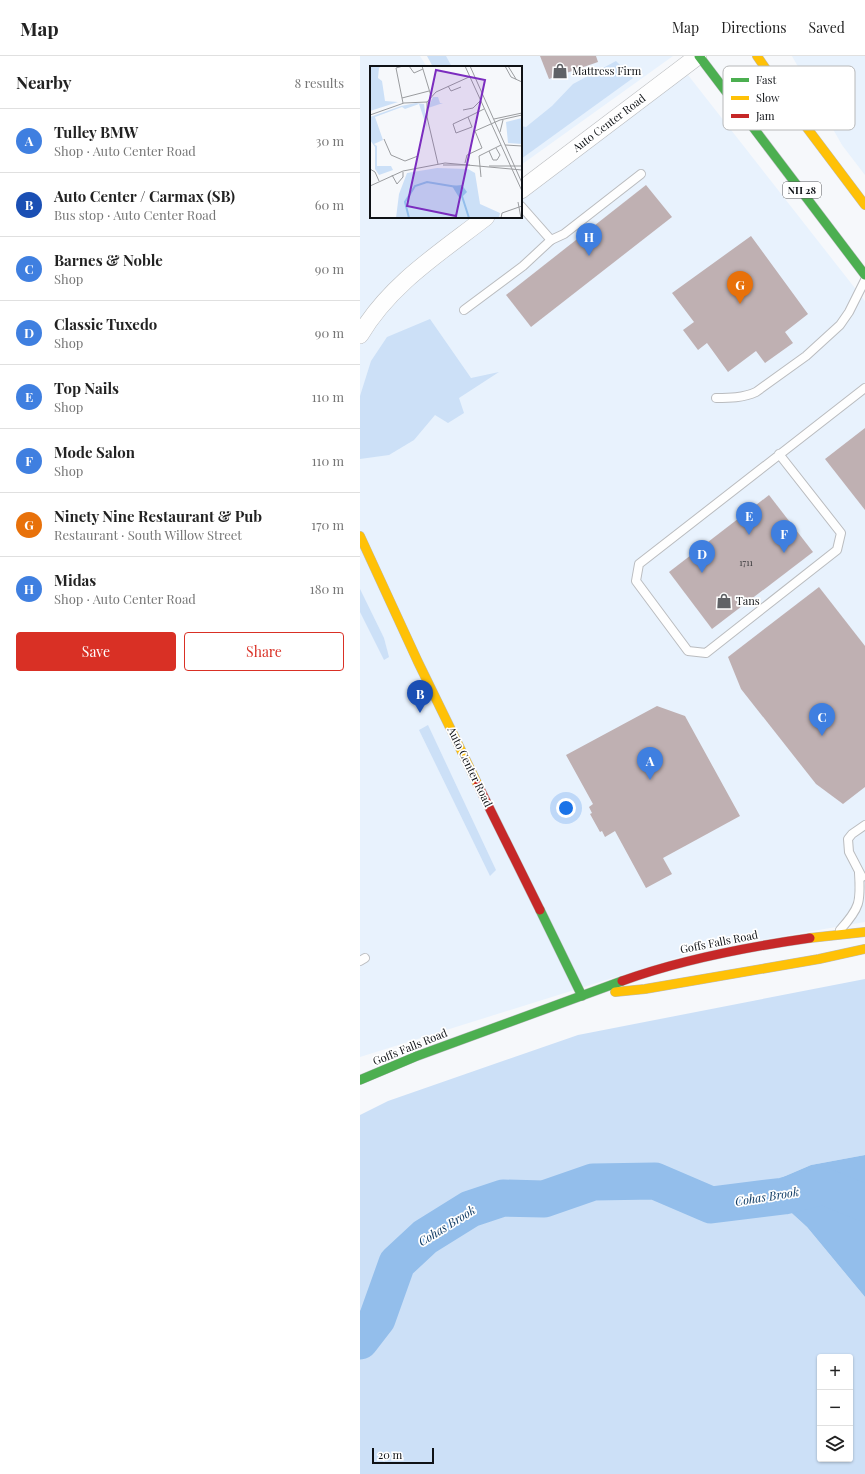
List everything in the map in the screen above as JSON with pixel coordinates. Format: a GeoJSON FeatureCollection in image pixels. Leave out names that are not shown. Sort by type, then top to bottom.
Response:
{"type":"FeatureCollection","features":[{"type":"Feature","properties":{"kind":"street","name":"Auto Center Road"},"geometry":{"type":"LineString","coordinates":[[522,189],[698,56]]}},
{"type":"Feature","properties":{"kind":"street","name":"NH 28"},"geometry":{"type":"LineString","coordinates":[[698,56],[723,88]]}},
{"type":"Feature","properties":{"kind":"street"},"geometry":{"type":"LineString","coordinates":[[757,56],[764,66]]}},
{"type":"Feature","properties":{"kind":"street","name":"NH 28"},"geometry":{"type":"LineString","coordinates":[[755,130],[865,275]]}},
{"type":"Feature","properties":{"kind":"street"},"geometry":{"type":"LineString","coordinates":[[809,130],[865,205]]}},
{"type":"Feature","properties":{"kind":"street"},"geometry":{"type":"LineString","coordinates":[[362,325],[402,282],[485,218]]}},
{"type":"Feature","properties":{"kind":"street","name":"Auto Center Road"},"geometry":{"type":"LineString","coordinates":[[360,536],[418,662],[582,996]]}},
{"type":"Feature","properties":{"kind":"street","name":"Goffs Falls Road"},"geometry":{"type":"LineString","coordinates":[[360,1080],[417,1056],[649,971],[684,961],[796,940],[835,934],[865,932]]}},
{"type":"Feature","properties":{"kind":"street","name":"Goffs Falls Road"},"geometry":{"type":"LineString","coordinates":[[582,996],[645,989],[819,959],[865,949]]}},
{"type":"Feature","properties":{"kind":"lane"},"geometry":{"type":"LineString","coordinates":[[464,310],[523,266],[551,240],[564,234],[641,174]]}},
{"type":"Feature","properties":{"kind":"lane"},"geometry":{"type":"LineString","coordinates":[[522,207],[551,240]]}},
{"type":"Feature","properties":{"kind":"lane"},"geometry":{"type":"LineString","coordinates":[[716,398],[734,398],[750,395],[806,356],[840,325],[849,312],[865,280]]}},
{"type":"Feature","properties":{"kind":"lane"},"geometry":{"type":"LineString","coordinates":[[779,454],[841,533],[837,550],[706,653],[688,651],[636,581],[639,564],[779,454],[865,388]]}},
{"type":"Feature","properties":{"kind":"lane"},"geometry":{"type":"LineString","coordinates":[[865,825],[852,834],[848,839],[849,852],[859,873],[865,881]]}},
{"type":"Feature","properties":{"kind":"lane"},"geometry":{"type":"LineString","coordinates":[[835,934],[853,916],[859,902],[859,873]]}},
{"type":"Feature","properties":{"kind":"shaded area"},"geometry":{"type":"Polygon","coordinates":[[[360,56],[420,56],[426,66],[370,66],[370,218],[522,218],[522,179],[688,75],[723,120],[723,130],[731,130],[865,301],[865,922],[702,950],[360,1057],[360,56]]]}},
{"type":"Feature","properties":{"kind":"shaded area"},"geometry":{"type":"Polygon","coordinates":[[[427,56],[446,56],[451,66],[432,66],[427,56]]]}},
{"type":"Feature","properties":{"kind":"shaded area"},"geometry":{"type":"Polygon","coordinates":[[[428,56],[673,56],[522,164],[522,66],[433,66],[428,56]]]}},
{"type":"Feature","properties":{"kind":"shaded area"},"geometry":{"type":"Polygon","coordinates":[[[792,56],[865,56],[865,175],[842,145],[834,130],[855,130],[855,66],[798,66],[792,56]]]}},
{"type":"Feature","properties":{"kind":"shaded area"},"geometry":{"type":"Polygon","coordinates":[[[616,61],[633,78],[522,158],[522,126],[526,127],[552,106],[573,84],[616,61]]]}},
{"type":"Feature","properties":{"kind":"shaded area"},"geometry":{"type":"Polygon","coordinates":[[[430,319],[471,378],[499,372],[459,398],[464,413],[448,423],[435,415],[414,440],[389,455],[360,459],[360,396],[371,361],[387,337],[430,319]]]}},
{"type":"Feature","properties":{"kind":"shaded area"},"geometry":{"type":"Polygon","coordinates":[[[360,589],[384,638],[389,657],[384,660],[360,612],[360,589]]]}},
{"type":"Feature","properties":{"kind":"shaded area"},"geometry":{"type":"Polygon","coordinates":[[[428,725],[496,870],[490,876],[419,730],[428,725]]]}},
{"type":"Feature","properties":{"kind":"shaded area"},"geometry":{"type":"Polygon","coordinates":[[[865,979],[865,1155],[811,1165],[762,1186],[807,1227],[865,1297],[865,1474],[360,1474],[360,1115],[388,1101],[578,1035],[865,979]]]}},
{"type":"Feature","properties":{"kind":"water"},"geometry":{"type":"Polygon","coordinates":[[[865,1155],[865,1297],[807,1227],[762,1186],[811,1165],[865,1155]]]}},
{"type":"Feature","properties":{"kind":"building","name":"Mattress Firm"},"geometry":{"type":"Polygon","coordinates":[[[540,56],[596,56],[598,62],[549,79],[540,56]]]}},
{"type":"Feature","properties":{"kind":"building"},"geometry":{"type":"Polygon","coordinates":[[[646,185],[672,217],[531,327],[506,295],[646,185]]]}},
{"type":"Feature","properties":{"kind":"building"},"geometry":{"type":"Polygon","coordinates":[[[751,236],[808,314],[785,332],[793,343],[765,363],[756,351],[728,372],[707,343],[698,350],[683,330],[694,322],[672,293],[751,236]]]}},
{"type":"Feature","properties":{"kind":"building"},"geometry":{"type":"Polygon","coordinates":[[[865,428],[865,510],[825,459],[865,428]]]}},
{"type":"Feature","properties":{"kind":"building"},"geometry":{"type":"Polygon","coordinates":[[[769,495],[813,552],[712,629],[669,572],[769,495]]]}},
{"type":"Feature","properties":{"kind":"building"},"geometry":{"type":"Polygon","coordinates":[[[819,587],[865,646],[865,787],[843,804],[816,784],[741,689],[728,657],[819,587]]]}},
{"type":"Feature","properties":{"kind":"building"},"geometry":{"type":"Polygon","coordinates":[[[657,706],[685,716],[740,816],[663,858],[672,874],[646,888],[615,831],[605,837],[602,831],[600,832],[590,814],[592,813],[589,807],[593,804],[566,755],[657,706]]]}},
{"type":"Feature","properties":{"kind":"waterway","name":"Cohas Brook"},"geometry":{"type":"LineString","coordinates":[[360,1341],[377,1319],[397,1263],[425,1237],[470,1209],[503,1198],[544,1199],[593,1182],[655,1181],[711,1205],[784,1196],[823,1186],[865,1203]]}},
{"type":"Feature","properties":{"kind":"traffic: fast"},"geometry":{"type":"LineString","coordinates":[[699,56],[723,88]]}},
{"type":"Feature","properties":{"kind":"traffic: fast"},"geometry":{"type":"LineString","coordinates":[[755,130],[865,275]]}},
{"type":"Feature","properties":{"kind":"traffic: fast"},"geometry":{"type":"LineString","coordinates":[[540,910],[582,996]]}},
{"type":"Feature","properties":{"kind":"traffic: fast"},"geometry":{"type":"LineString","coordinates":[[360,1080],[417,1056],[622,981]]}},
{"type":"Feature","properties":{"kind":"traffic: slow"},"geometry":{"type":"LineString","coordinates":[[757,56],[764,66]]}},
{"type":"Feature","properties":{"kind":"traffic: slow"},"geometry":{"type":"LineString","coordinates":[[809,130],[865,205]]}},
{"type":"Feature","properties":{"kind":"traffic: slow"},"geometry":{"type":"LineString","coordinates":[[360,536],[418,662],[478,785]]}},
{"type":"Feature","properties":{"kind":"traffic: slow"},"geometry":{"type":"LineString","coordinates":[[810,938],[865,932]]}},
{"type":"Feature","properties":{"kind":"traffic: slow"},"geometry":{"type":"LineString","coordinates":[[615,992],[645,989],[819,959],[865,949]]}},
{"type":"Feature","properties":{"kind":"traffic: jam"},"geometry":{"type":"LineString","coordinates":[[478,785],[540,910]]}},
{"type":"Feature","properties":{"kind":"traffic: jam"},"geometry":{"type":"LineString","coordinates":[[622,981],[692,960],[763,945],[810,938]]}},
{"type":"Feature","properties":{"kind":"place","name":"Mattress Firm"},"geometry":{"type":"Point","coordinates":[560,71]}},
{"type":"Feature","properties":{"kind":"place","name":"Midas"},"geometry":{"type":"Point","coordinates":[589,256]}},
{"type":"Feature","properties":{"kind":"place","name":"Ninety Nine Restaurant & Pub"},"geometry":{"type":"Point","coordinates":[740,304]}},
{"type":"Feature","properties":{"kind":"place","name":"Top Nails"},"geometry":{"type":"Point","coordinates":[749,535]}},
{"type":"Feature","properties":{"kind":"place","name":"Mode Salon"},"geometry":{"type":"Point","coordinates":[784,553]}},
{"type":"Feature","properties":{"kind":"place","name":"Classic Tuxedo"},"geometry":{"type":"Point","coordinates":[702,573]}},
{"type":"Feature","properties":{"kind":"place","name":"Tans"},"geometry":{"type":"Point","coordinates":[724,601]}},
{"type":"Feature","properties":{"kind":"place","name":"Auto Center / Carmax (SB)"},"geometry":{"type":"Point","coordinates":[420,713]}},
{"type":"Feature","properties":{"kind":"place","name":"Barnes & Noble"},"geometry":{"type":"Point","coordinates":[822,736]}},
{"type":"Feature","properties":{"kind":"place","name":"Tulley BMW"},"geometry":{"type":"Point","coordinates":[650,780]}}]}
